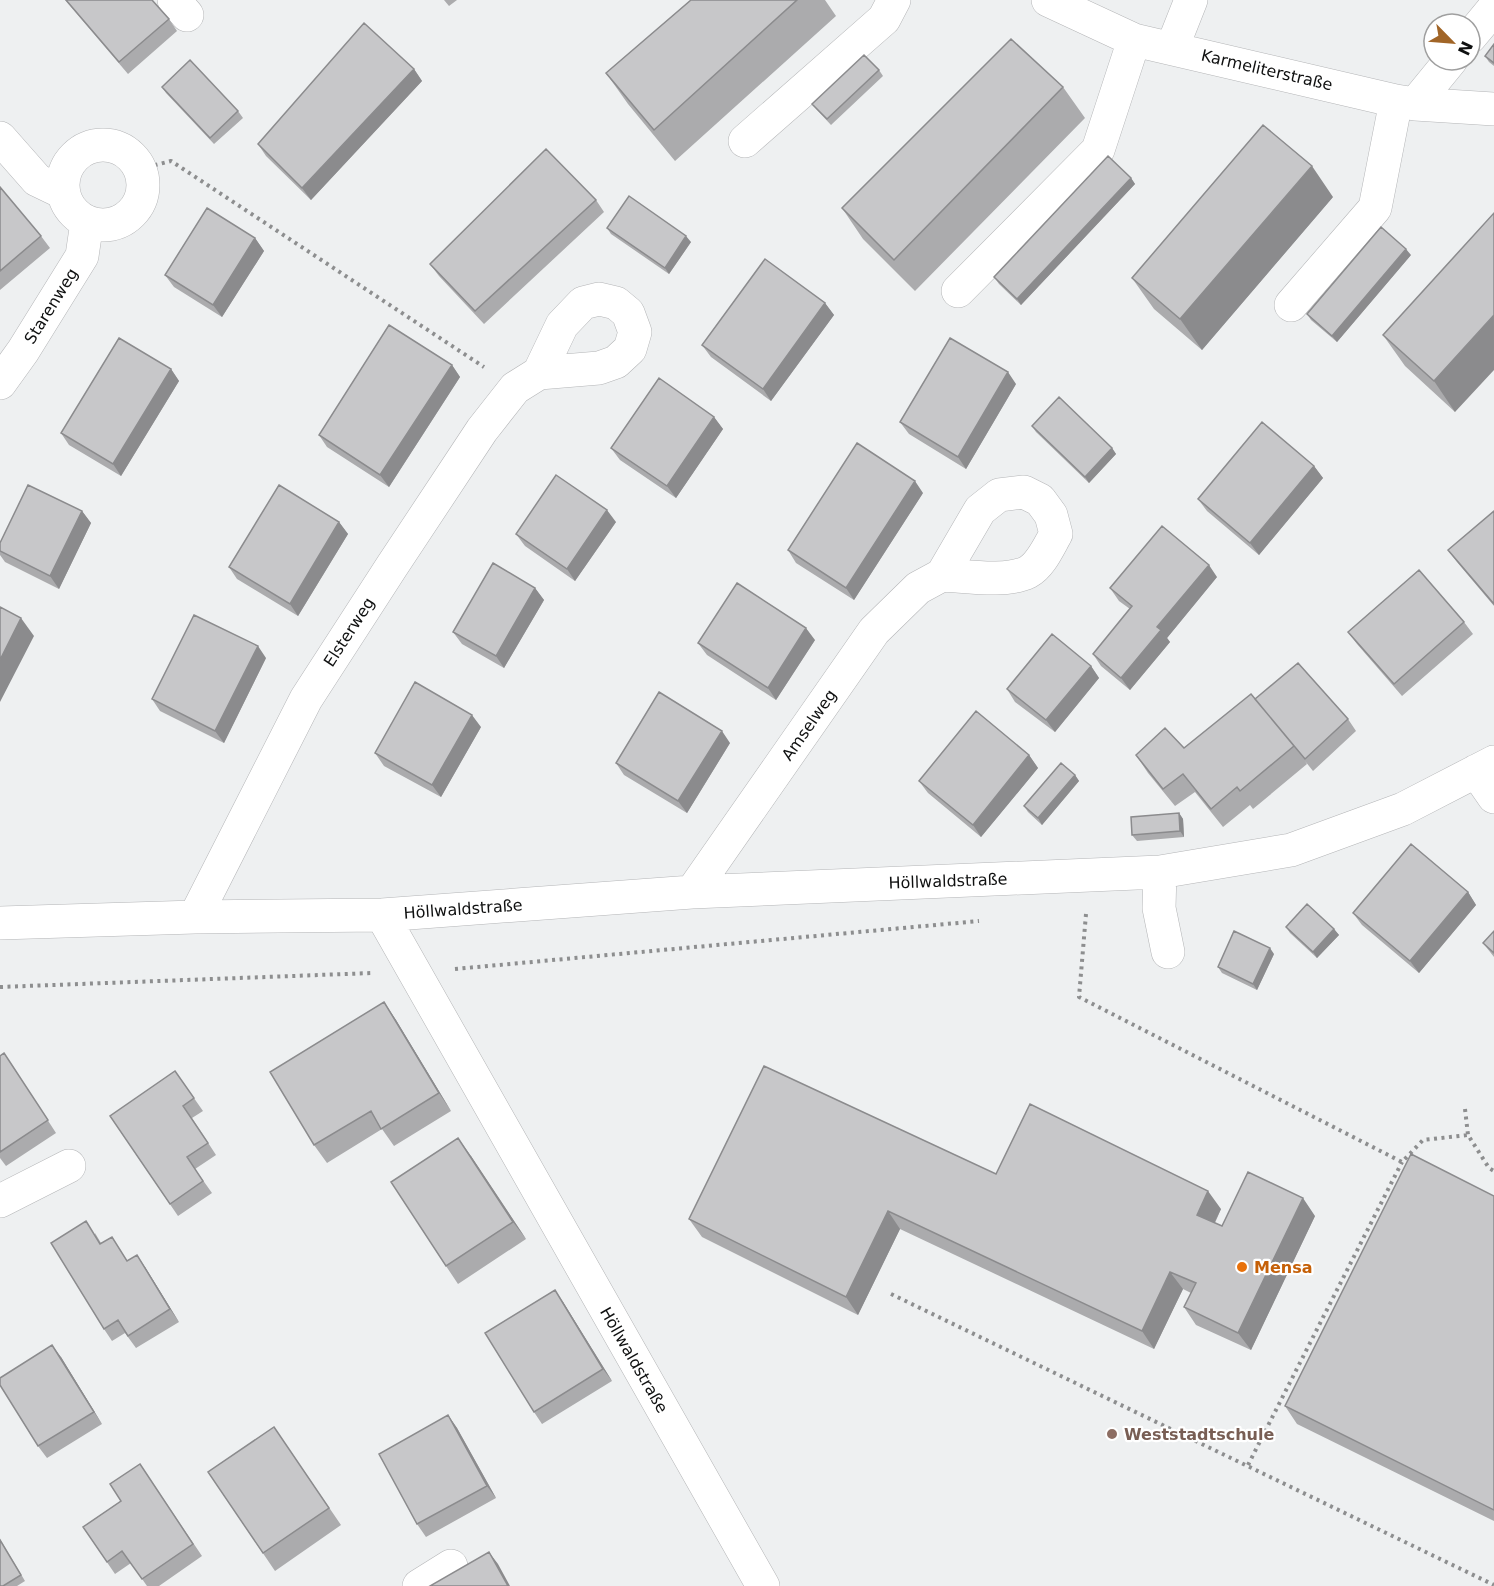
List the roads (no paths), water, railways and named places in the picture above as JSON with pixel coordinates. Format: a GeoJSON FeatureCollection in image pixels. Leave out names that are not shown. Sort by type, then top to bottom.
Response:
{"type":"FeatureCollection","features":[{"type":"Feature","properties":{"kind":"street"},"geometry":{"type":"LineString","coordinates":[[745,141],[884,19],[894,0]]}},
{"type":"Feature","properties":{"kind":"street","name":"Karmeliterstraße"},"geometry":{"type":"LineString","coordinates":[[1047,0],[1134,40],[1406,102],[1494,109]]}},
{"type":"Feature","properties":{"kind":"street"},"geometry":{"type":"LineString","coordinates":[[1172,48],[1191,0]]}},
{"type":"Feature","properties":{"kind":"street"},"geometry":{"type":"LineString","coordinates":[[1482,22],[1494,8]]}},
{"type":"Feature","properties":{"kind":"street"},"geometry":{"type":"LineString","coordinates":[[958,291],[1098,150],[1134,40]]}},
{"type":"Feature","properties":{"kind":"street"},"geometry":{"type":"LineString","coordinates":[[1291,305],[1375,208],[1406,102],[1438,72]]}},
{"type":"Feature","properties":{"kind":"street"},"geometry":{"type":"LineString","coordinates":[[0,138],[76,215],[87,222],[100,225],[114,224],[126,218],[136,208],[142,196],[143,182],[140,169],[133,158],[123,150],[110,145],[97,145],[85,149],[75,157],[67,168],[63,180],[50,187]]}},
{"type":"Feature","properties":{"kind":"street","name":"Starenweg"},"geometry":{"type":"LineString","coordinates":[[0,383],[23,351],[82,256],[87,222]]}},
{"type":"Feature","properties":{"kind":"street","name":"Elsterweg"},"geometry":{"type":"LineString","coordinates":[[195,917],[306,699],[469,449],[527,380]]}},
{"type":"Feature","properties":{"kind":"street","name":"Amselweg"},"geometry":{"type":"LineString","coordinates":[[692,892],[874,632],[918,588],[942,575]]}},
{"type":"Feature","properties":{"kind":"street","name":"Höllwaldstraße"},"geometry":{"type":"LineString","coordinates":[[0,923],[195,917],[382,915],[692,892],[1160,872],[1292,850],[1488,777]]}},
{"type":"Feature","properties":{"kind":"street"},"geometry":{"type":"LineString","coordinates":[[1160,872],[1159,908],[1168,952]]}},
{"type":"Feature","properties":{"kind":"street","name":"Höllwaldstraße"},"geometry":{"type":"LineString","coordinates":[[382,915],[763,1586]]}},
{"type":"Feature","properties":{"kind":"street"},"geometry":{"type":"LineString","coordinates":[[0,1201],[69,1166]]}},
{"type":"Feature","properties":{"kind":"street"},"geometry":{"type":"LineString","coordinates":[[419,1586],[451,1566]]}},
{"type":"Feature","properties":{"kind":"place","name":"Mensa"},"geometry":{"type":"Point","coordinates":[1242,1267]}},
{"type":"Feature","properties":{"kind":"place","name":"Weststadtschule"},"geometry":{"type":"Point","coordinates":[1112,1434]}}]}
